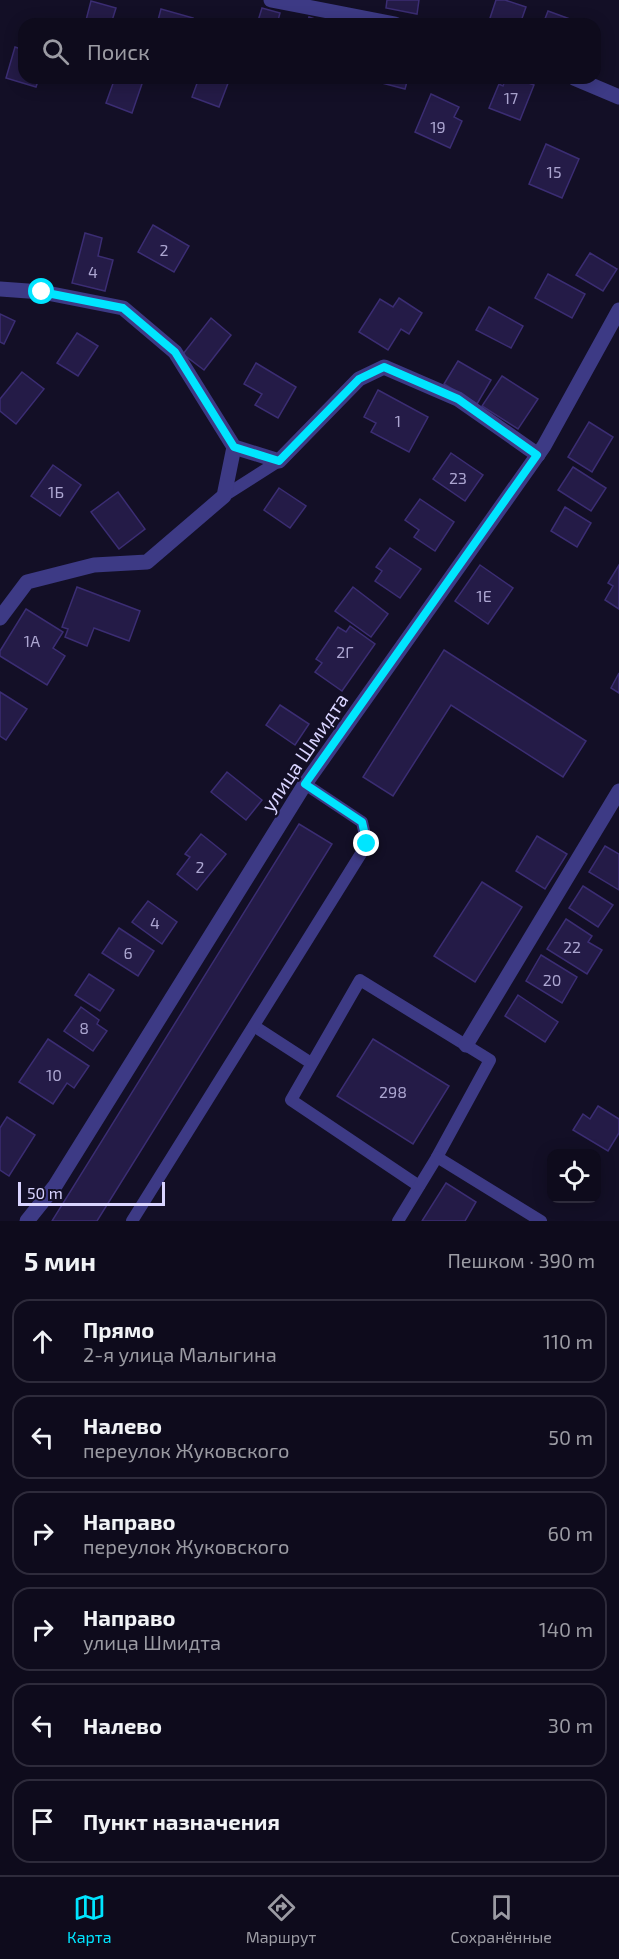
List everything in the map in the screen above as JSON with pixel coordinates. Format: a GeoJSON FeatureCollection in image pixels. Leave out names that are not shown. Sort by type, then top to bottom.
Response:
{"type":"FeatureCollection","features":[{"type":"Feature","properties":{"kind":"street"},"geometry":{"type":"LineString","coordinates":[[271,0],[364,18]]}},
{"type":"Feature","properties":{"kind":"street"},"geometry":{"type":"LineString","coordinates":[[588,84],[619,97]]}},
{"type":"Feature","properties":{"kind":"street"},"geometry":{"type":"LineString","coordinates":[[0,289],[42,292],[123,308],[175,352],[234,447],[279,461],[359,379],[384,367],[458,399],[537,455]]}},
{"type":"Feature","properties":{"kind":"street","name":"улица Шмидта"},"geometry":{"type":"LineString","coordinates":[[27,1221],[55,1186],[305,784],[537,455],[619,310]]}},
{"type":"Feature","properties":{"kind":"street"},"geometry":{"type":"LineString","coordinates":[[0,618],[27,582],[94,565],[147,562],[224,496],[234,447]]}},
{"type":"Feature","properties":{"kind":"street"},"geometry":{"type":"LineString","coordinates":[[466,1045],[619,791]]}},
{"type":"Feature","properties":{"kind":"lane"},"geometry":{"type":"LineString","coordinates":[[224,496],[279,461]]}},
{"type":"Feature","properties":{"kind":"lane"},"geometry":{"type":"LineString","coordinates":[[132,1221],[367,844],[362,822],[305,784]]}},
{"type":"Feature","properties":{"kind":"lane"},"geometry":{"type":"LineString","coordinates":[[398,1221],[437,1157],[490,1060],[360,980],[291,1100],[419,1186]]}},
{"type":"Feature","properties":{"kind":"lane"},"geometry":{"type":"LineString","coordinates":[[254,1026],[311,1063]]}},
{"type":"Feature","properties":{"kind":"lane"},"geometry":{"type":"LineString","coordinates":[[437,1157],[541,1221]]}},
{"type":"Feature","properties":{"kind":"building"},"geometry":{"type":"Polygon","coordinates":[[[387,0],[419,0],[417,14],[386,8],[387,0]]]}},
{"type":"Feature","properties":{"kind":"building"},"geometry":{"type":"Polygon","coordinates":[[[496,0],[505,0],[526,7],[522,18],[490,18],[496,0]]]}},
{"type":"Feature","properties":{"kind":"building"},"geometry":{"type":"Polygon","coordinates":[[[91,1],[116,8],[113,18],[87,18],[91,1]]]}},
{"type":"Feature","properties":{"kind":"building"},"geometry":{"type":"Polygon","coordinates":[[[262,8],[280,13],[279,18],[259,18],[262,8]]]}},
{"type":"Feature","properties":{"kind":"building"},"geometry":{"type":"Polygon","coordinates":[[[161,9],[193,18],[159,18],[161,9]]]}},
{"type":"Feature","properties":{"kind":"building"},"geometry":{"type":"Polygon","coordinates":[[[548,11],[567,18],[545,18],[548,11]]]}},
{"type":"Feature","properties":{"kind":"building"},"geometry":{"type":"Polygon","coordinates":[[[15,47],[18,48],[18,82],[6,78],[15,47]]]}},
{"type":"Feature","properties":{"kind":"building"},"geometry":{"type":"Polygon","coordinates":[[[113,84],[142,84],[132,113],[106,103],[113,84]]]}},
{"type":"Feature","properties":{"kind":"building"},"geometry":{"type":"Polygon","coordinates":[[[197,84],[228,84],[219,107],[192,97],[197,84]]]}},
{"type":"Feature","properties":{"kind":"building"},"geometry":{"type":"Polygon","coordinates":[[[386,84],[406,84],[405,89],[386,84]]]}},
{"type":"Feature","properties":{"kind":"building"},"geometry":{"type":"Polygon","coordinates":[[[499,84],[503,86],[504,84],[534,85],[520,120],[489,108],[499,84]]]}},
{"type":"Feature","properties":{"kind":"building"},"geometry":{"type":"Polygon","coordinates":[[[431,94],[459,107],[454,117],[462,121],[450,148],[415,132],[431,94]]]}},
{"type":"Feature","properties":{"kind":"building"},"geometry":{"type":"Polygon","coordinates":[[[546,144],[579,159],[562,198],[529,184],[546,144]]]}},
{"type":"Feature","properties":{"kind":"building"},"geometry":{"type":"Polygon","coordinates":[[[153,225],[189,246],[174,272],[138,252],[153,225]]]}},
{"type":"Feature","properties":{"kind":"building"},"geometry":{"type":"Polygon","coordinates":[[[85,233],[102,238],[98,256],[113,260],[105,291],[72,283],[85,233]]]}},
{"type":"Feature","properties":{"kind":"building"},"geometry":{"type":"Polygon","coordinates":[[[590,253],[617,269],[603,291],[576,275],[590,253]]]}},
{"type":"Feature","properties":{"kind":"building"},"geometry":{"type":"Polygon","coordinates":[[[548,274],[585,294],[572,318],[535,298],[548,274]]]}},
{"type":"Feature","properties":{"kind":"building"},"geometry":{"type":"Polygon","coordinates":[[[399,298],[422,313],[409,334],[401,329],[388,350],[359,332],[380,299],[393,307],[399,298]]]}},
{"type":"Feature","properties":{"kind":"building"},"geometry":{"type":"Polygon","coordinates":[[[489,307],[523,326],[511,348],[476,330],[489,307]]]}},
{"type":"Feature","properties":{"kind":"building"},"geometry":{"type":"Polygon","coordinates":[[[0,314],[15,321],[4,344],[0,342],[0,314]]]}},
{"type":"Feature","properties":{"kind":"building"},"geometry":{"type":"Polygon","coordinates":[[[211,318],[231,335],[204,370],[183,354],[211,318]]]}},
{"type":"Feature","properties":{"kind":"building"},"geometry":{"type":"Polygon","coordinates":[[[77,333],[98,346],[78,376],[57,363],[77,333]]]}},
{"type":"Feature","properties":{"kind":"building"},"geometry":{"type":"Polygon","coordinates":[[[458,361],[491,380],[477,404],[444,384],[458,361]]]}},
{"type":"Feature","properties":{"kind":"building"},"geometry":{"type":"Polygon","coordinates":[[[256,363],[296,387],[278,418],[255,405],[262,394],[244,384],[256,363]]]}},
{"type":"Feature","properties":{"kind":"building"},"geometry":{"type":"Polygon","coordinates":[[[22,372],[44,389],[16,424],[0,411],[0,399],[22,372]]]}},
{"type":"Feature","properties":{"kind":"building"},"geometry":{"type":"Polygon","coordinates":[[[502,376],[538,399],[518,429],[482,406],[502,376]]]}},
{"type":"Feature","properties":{"kind":"building"},"geometry":{"type":"Polygon","coordinates":[[[378,390],[428,417],[409,452],[371,432],[376,423],[364,417],[378,390]]]}},
{"type":"Feature","properties":{"kind":"building"},"geometry":{"type":"Polygon","coordinates":[[[589,422],[613,437],[592,472],[568,457],[589,422]]]}},
{"type":"Feature","properties":{"kind":"building"},"geometry":{"type":"Polygon","coordinates":[[[451,453],[483,475],[465,501],[433,479],[451,453]]]}},
{"type":"Feature","properties":{"kind":"building"},"geometry":{"type":"Polygon","coordinates":[[[53,465],[81,485],[60,516],[31,496],[53,465]]]}},
{"type":"Feature","properties":{"kind":"building"},"geometry":{"type":"Polygon","coordinates":[[[573,467],[606,488],[591,511],[558,490],[573,467]]]}},
{"type":"Feature","properties":{"kind":"building"},"geometry":{"type":"Polygon","coordinates":[[[279,488],[306,506],[290,528],[264,510],[279,488]]]}},
{"type":"Feature","properties":{"kind":"building"},"geometry":{"type":"Polygon","coordinates":[[[118,492],[145,529],[119,549],[91,512],[118,492]]]}},
{"type":"Feature","properties":{"kind":"building"},"geometry":{"type":"Polygon","coordinates":[[[420,499],[454,522],[435,551],[414,537],[419,530],[405,520],[420,499]]]}},
{"type":"Feature","properties":{"kind":"building"},"geometry":{"type":"Polygon","coordinates":[[[565,507],[591,523],[577,547],[551,531],[565,507]]]}},
{"type":"Feature","properties":{"kind":"building"},"geometry":{"type":"Polygon","coordinates":[[[390,548],[421,569],[400,598],[375,581],[382,571],[376,567],[390,548]]]}},
{"type":"Feature","properties":{"kind":"building"},"geometry":{"type":"Polygon","coordinates":[[[480,565],[513,588],[488,624],[455,601],[480,565]]]}},
{"type":"Feature","properties":{"kind":"building"},"geometry":{"type":"Polygon","coordinates":[[[619,565],[619,609],[605,600],[613,586],[608,583],[619,565]]]}},
{"type":"Feature","properties":{"kind":"building"},"geometry":{"type":"Polygon","coordinates":[[[77,587],[140,611],[129,641],[94,628],[87,646],[65,637],[68,629],[62,627],[77,587]]]}},
{"type":"Feature","properties":{"kind":"building"},"geometry":{"type":"Polygon","coordinates":[[[353,587],[388,614],[371,637],[335,611],[353,587]]]}},
{"type":"Feature","properties":{"kind":"building"},"geometry":{"type":"Polygon","coordinates":[[[26,609],[63,632],[53,648],[65,656],[47,685],[0,656],[0,651],[26,609]]]}},
{"type":"Feature","properties":{"kind":"building"},"geometry":{"type":"Polygon","coordinates":[[[350,626],[375,644],[342,691],[315,672],[322,663],[316,659],[338,627],[346,632],[350,626]]]}},
{"type":"Feature","properties":{"kind":"building"},"geometry":{"type":"Polygon","coordinates":[[[444,650],[586,741],[563,777],[451,705],[393,796],[363,777],[444,650]]]}},
{"type":"Feature","properties":{"kind":"building"},"geometry":{"type":"Polygon","coordinates":[[[619,673],[619,693],[611,688],[619,673]]]}},
{"type":"Feature","properties":{"kind":"building"},"geometry":{"type":"Polygon","coordinates":[[[0,692],[27,709],[6,740],[0,736],[0,692]]]}},
{"type":"Feature","properties":{"kind":"building"},"geometry":{"type":"Polygon","coordinates":[[[280,705],[309,724],[295,745],[266,725],[280,705]]]}},
{"type":"Feature","properties":{"kind":"building"},"geometry":{"type":"Polygon","coordinates":[[[227,772],[262,800],[246,820],[211,792],[227,772]]]}},
{"type":"Feature","properties":{"kind":"building"},"geometry":{"type":"Polygon","coordinates":[[[299,824],[332,844],[97,1221],[52,1221],[299,824]]]}},
{"type":"Feature","properties":{"kind":"building"},"geometry":{"type":"Polygon","coordinates":[[[201,834],[226,854],[197,890],[177,874],[190,857],[185,854],[201,834]]]}},
{"type":"Feature","properties":{"kind":"building"},"geometry":{"type":"Polygon","coordinates":[[[537,836],[567,854],[545,889],[516,871],[537,836]]]}},
{"type":"Feature","properties":{"kind":"building"},"geometry":{"type":"Polygon","coordinates":[[[605,846],[619,854],[619,890],[589,872],[605,846]]]}},
{"type":"Feature","properties":{"kind":"building"},"geometry":{"type":"Polygon","coordinates":[[[482,882],[522,907],[475,982],[434,956],[482,882]]]}},
{"type":"Feature","properties":{"kind":"building"},"geometry":{"type":"Polygon","coordinates":[[[583,886],[613,905],[598,927],[569,908],[583,886]]]}},
{"type":"Feature","properties":{"kind":"building"},"geometry":{"type":"Polygon","coordinates":[[[148,901],[177,922],[162,944],[132,922],[148,901]]]}},
{"type":"Feature","properties":{"kind":"building"},"geometry":{"type":"Polygon","coordinates":[[[566,919],[592,936],[588,942],[602,950],[587,974],[547,949],[566,919]]]}},
{"type":"Feature","properties":{"kind":"building"},"geometry":{"type":"Polygon","coordinates":[[[119,928],[154,951],[138,976],[102,953],[119,928]]]}},
{"type":"Feature","properties":{"kind":"building"},"geometry":{"type":"Polygon","coordinates":[[[541,955],[577,977],[562,1003],[526,981],[541,955]]]}},
{"type":"Feature","properties":{"kind":"building"},"geometry":{"type":"Polygon","coordinates":[[[89,974],[114,990],[100,1011],[75,995],[89,974]]]}},
{"type":"Feature","properties":{"kind":"building"},"geometry":{"type":"Polygon","coordinates":[[[518,995],[558,1022],[545,1042],[505,1016],[518,995]]]}},
{"type":"Feature","properties":{"kind":"building"},"geometry":{"type":"Polygon","coordinates":[[[81,1007],[99,1020],[97,1024],[107,1031],[93,1051],[64,1031],[81,1007]]]}},
{"type":"Feature","properties":{"kind":"building"},"geometry":{"type":"Polygon","coordinates":[[[48,1039],[89,1066],[74,1088],[67,1083],[53,1104],[19,1082],[48,1039]]]}},
{"type":"Feature","properties":{"kind":"building"},"geometry":{"type":"Polygon","coordinates":[[[373,1039],[449,1086],[413,1144],[337,1096],[373,1039]]]}},
{"type":"Feature","properties":{"kind":"building"},"geometry":{"type":"Polygon","coordinates":[[[598,1106],[619,1119],[619,1133],[608,1151],[573,1130],[583,1114],[590,1119],[598,1106]]]}},
{"type":"Feature","properties":{"kind":"building"},"geometry":{"type":"Polygon","coordinates":[[[7,1117],[35,1135],[9,1176],[0,1170],[0,1128],[7,1117]]]}},
{"type":"Feature","properties":{"kind":"building"},"geometry":{"type":"Polygon","coordinates":[[[446,1183],[476,1202],[465,1221],[422,1221],[446,1183]]]}},
{"type":"Feature","properties":{"kind":"route"},"geometry":{"type":"LineString","coordinates":[[42,292],[123,308],[175,352],[234,447],[279,461],[359,379],[384,367],[458,399],[537,455],[305,784],[362,822],[367,844]]}}]}
